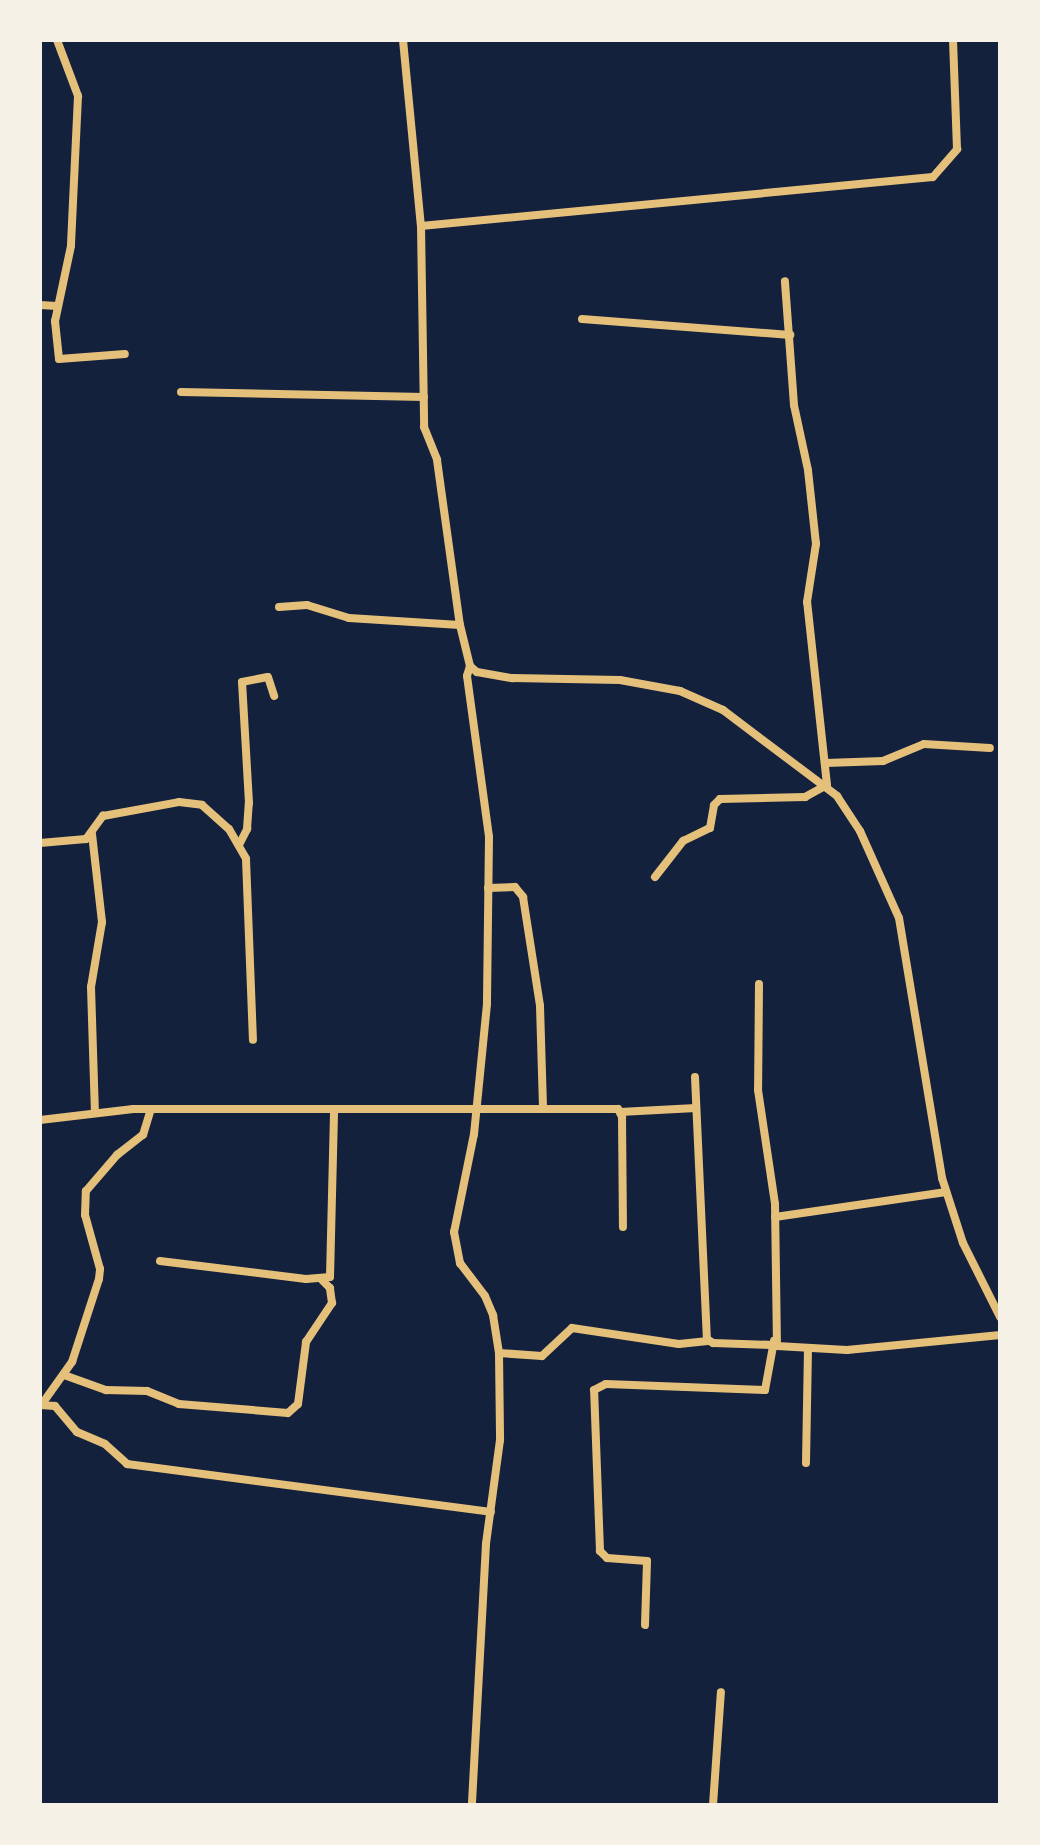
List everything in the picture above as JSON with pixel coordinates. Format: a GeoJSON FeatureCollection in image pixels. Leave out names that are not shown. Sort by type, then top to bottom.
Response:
{"type":"FeatureCollection","features":[{"type":"Feature","properties":{"kind":"street"},"geometry":{"type":"LineString","coordinates":[[57,40],[78,96],[70,246],[57,306],[60,360],[125,354]]}},
{"type":"Feature","properties":{"kind":"street"},"geometry":{"type":"LineString","coordinates":[[403,40],[420,226],[424,428],[437,460],[460,625],[470,666],[467,676],[489,836],[487,1004],[476,1106],[458,1205],[456,1247],[467,1276],[489,1304],[499,1353],[500,1440],[473,1724],[472,1805]]}},
{"type":"Feature","properties":{"kind":"street"},"geometry":{"type":"LineString","coordinates":[[420,226],[933,178],[957,149],[953,40]]}},
{"type":"Feature","properties":{"kind":"street"},"geometry":{"type":"LineString","coordinates":[[785,281],[794,405],[808,470],[816,544],[807,602],[827,786]]}},
{"type":"Feature","properties":{"kind":"street"},"geometry":{"type":"LineString","coordinates":[[40,305],[57,306]]}},
{"type":"Feature","properties":{"kind":"street"},"geometry":{"type":"LineString","coordinates":[[582,319],[790,336]]}},
{"type":"Feature","properties":{"kind":"street"},"geometry":{"type":"LineString","coordinates":[[181,392],[424,397]]}},
{"type":"Feature","properties":{"kind":"street"},"geometry":{"type":"LineString","coordinates":[[279,607],[307,606],[349,618],[460,625]]}},
{"type":"Feature","properties":{"kind":"street"},"geometry":{"type":"LineString","coordinates":[[470,666],[477,672],[512,678],[620,680],[680,691],[724,710],[827,786],[850,814],[898,918],[946,1192],[962,1243],[995,1295],[1000,1317]]}},
{"type":"Feature","properties":{"kind":"street"},"geometry":{"type":"LineString","coordinates":[[240,843],[249,803],[242,682],[268,677],[274,696]]}},
{"type":"Feature","properties":{"kind":"street"},"geometry":{"type":"LineString","coordinates":[[826,763],[883,762],[924,744],[990,748]]}},
{"type":"Feature","properties":{"kind":"street"},"geometry":{"type":"LineString","coordinates":[[655,877],[683,841],[710,828],[717,801],[805,798],[827,786]]}},
{"type":"Feature","properties":{"kind":"street"},"geometry":{"type":"LineString","coordinates":[[95,1110],[91,987],[102,922],[92,834],[100,818],[112,812],[190,802],[202,805],[240,843],[248,869],[253,1040]]}},
{"type":"Feature","properties":{"kind":"street"},"geometry":{"type":"LineString","coordinates":[[40,843],[79,840],[92,834]]}},
{"type":"Feature","properties":{"kind":"street"},"geometry":{"type":"LineString","coordinates":[[488,888],[515,887],[523,897],[540,1006],[543,1109]]}},
{"type":"Feature","properties":{"kind":"street"},"geometry":{"type":"LineString","coordinates":[[645,1624],[648,1564],[644,1560],[607,1558],[600,1551],[594,1390],[606,1384],[762,1391],[770,1384],[775,1217],[759,1108],[760,984]]}},
{"type":"Feature","properties":{"kind":"street"},"geometry":{"type":"LineString","coordinates":[[695,1076],[708,1341]]}},
{"type":"Feature","properties":{"kind":"street"},"geometry":{"type":"LineString","coordinates":[[40,1120],[95,1110],[334,1112],[476,1106],[620,1112],[696,1108]]}},
{"type":"Feature","properties":{"kind":"street"},"geometry":{"type":"LineString","coordinates":[[41,1405],[64,1376],[77,1351],[100,1268],[85,1215],[86,1191],[117,1155],[140,1139],[151,1109]]}},
{"type":"Feature","properties":{"kind":"street"},"geometry":{"type":"LineString","coordinates":[[160,1260],[322,1280],[330,1277],[334,1268],[334,1112]]}},
{"type":"Feature","properties":{"kind":"street"},"geometry":{"type":"LineString","coordinates":[[620,1112],[622,1227]]}},
{"type":"Feature","properties":{"kind":"street"},"geometry":{"type":"LineString","coordinates":[[775,1217],[946,1192]]}},
{"type":"Feature","properties":{"kind":"street"},"geometry":{"type":"LineString","coordinates":[[64,1376],[106,1390],[152,1392],[173,1403],[288,1413],[298,1404],[306,1342],[332,1302],[330,1288],[322,1280]]}},
{"type":"Feature","properties":{"kind":"street"},"geometry":{"type":"LineString","coordinates":[[499,1353],[542,1356],[572,1328],[679,1344],[774,1343],[808,1349],[866,1348],[1000,1335]]}},
{"type":"Feature","properties":{"kind":"street"},"geometry":{"type":"LineString","coordinates":[[806,1463],[808,1349]]}},
{"type":"Feature","properties":{"kind":"street"},"geometry":{"type":"LineString","coordinates":[[41,1405],[52,1405],[77,1432],[105,1444],[127,1464],[491,1512]]}},
{"type":"Feature","properties":{"kind":"street"},"geometry":{"type":"LineString","coordinates":[[713,1805],[721,1692]]}}]}
